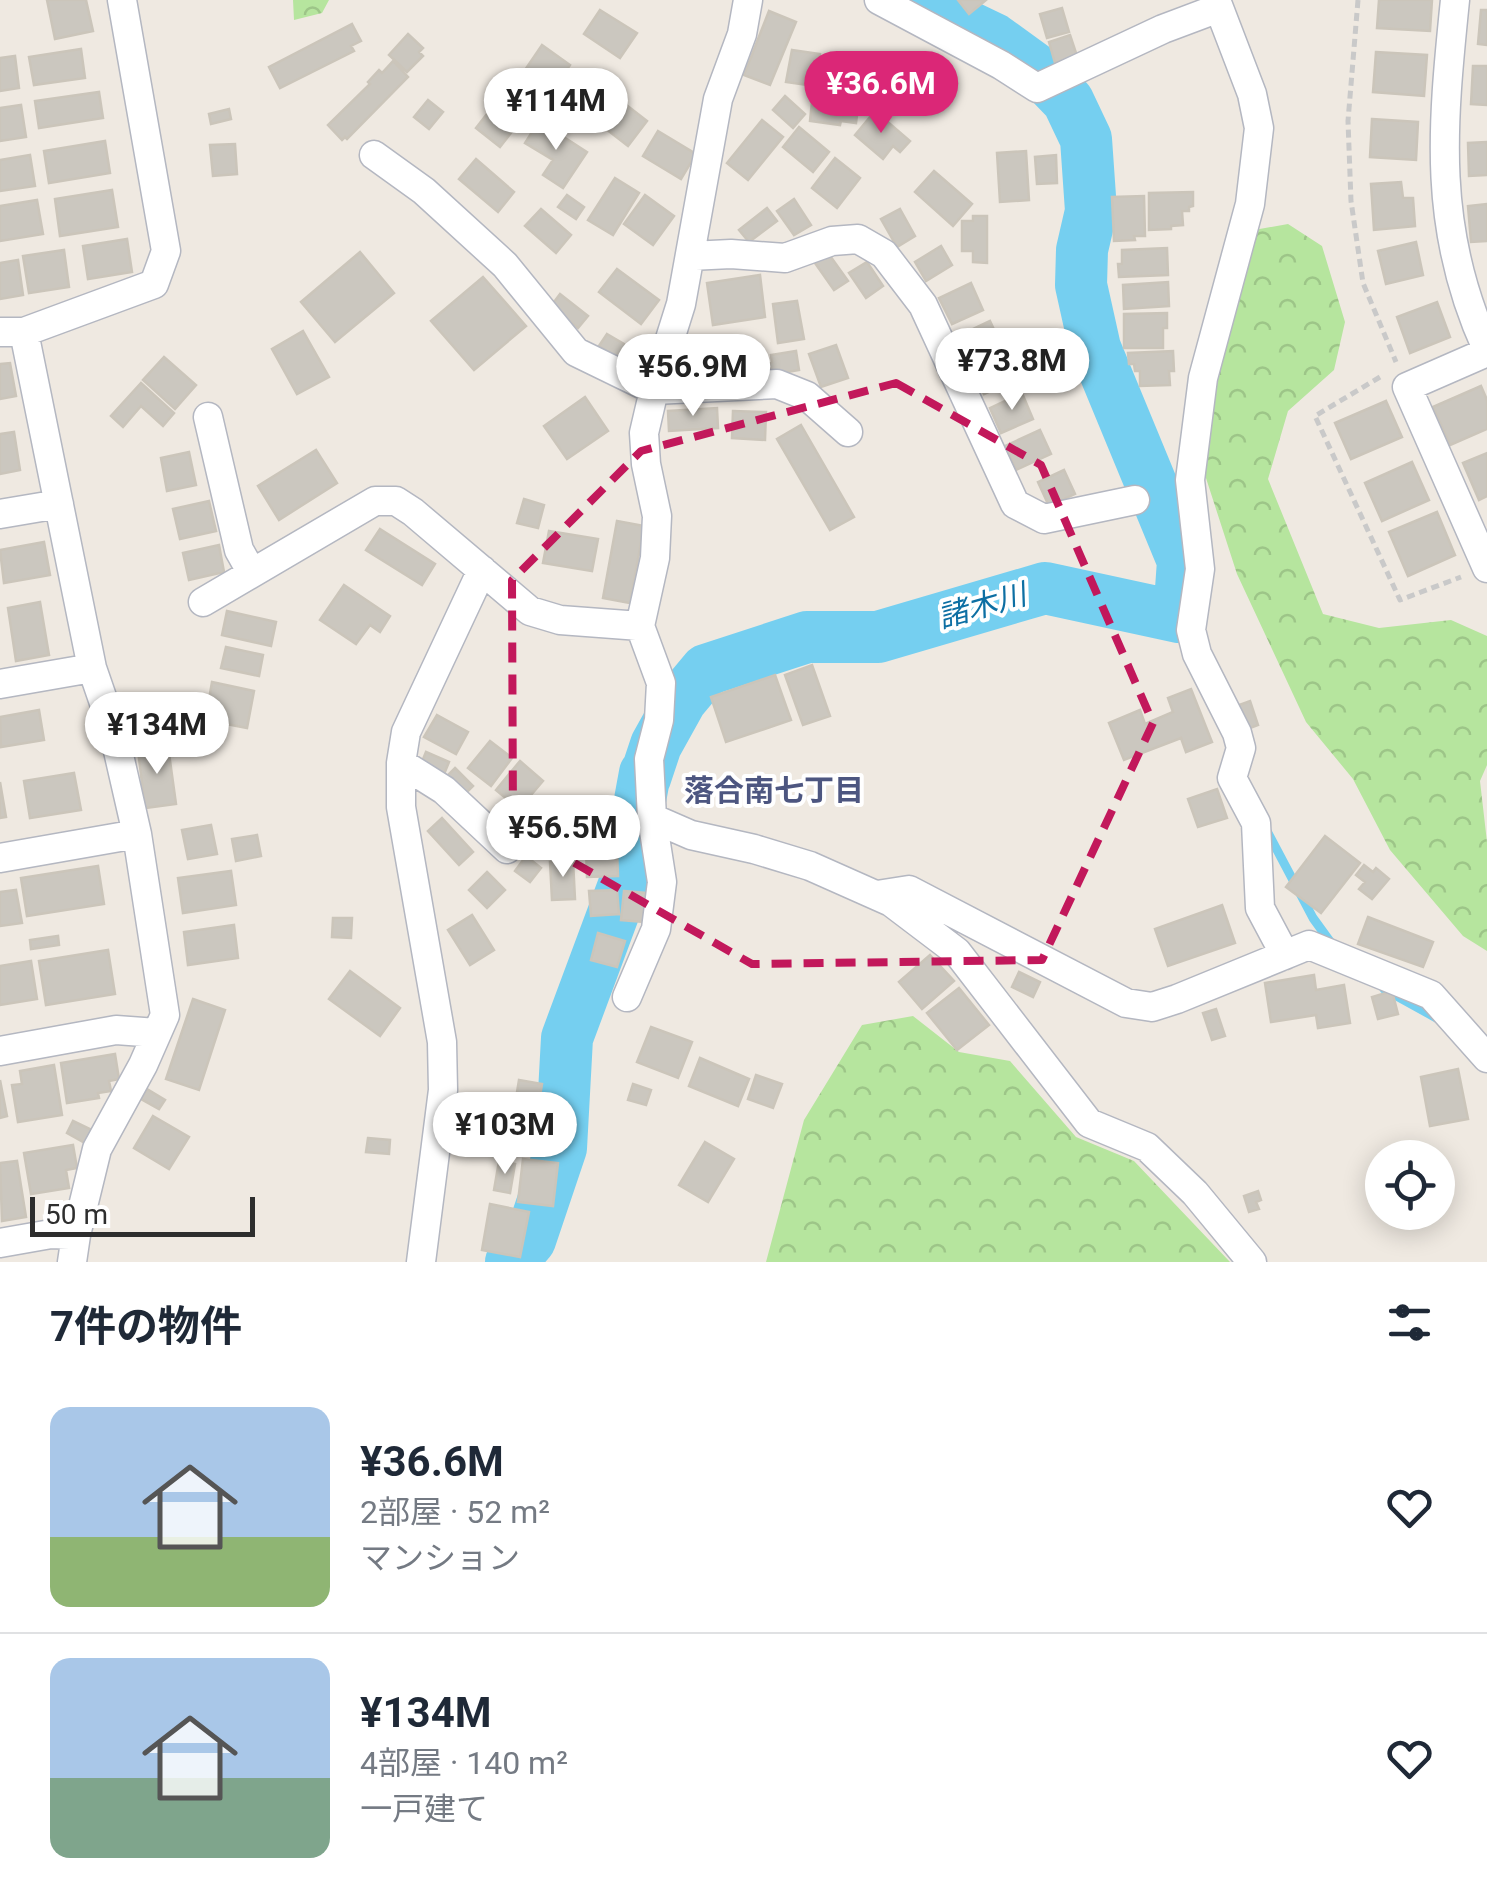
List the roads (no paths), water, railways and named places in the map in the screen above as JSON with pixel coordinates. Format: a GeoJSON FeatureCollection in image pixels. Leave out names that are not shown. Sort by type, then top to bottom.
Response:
{"type":"FeatureCollection","features":[{"type":"Feature","properties":{"kind":"street"},"geometry":{"type":"LineString","coordinates":[[0,1243],[50,1234],[74,1248],[97,1149],[143,1065],[165,1015],[137,834],[114,728],[92,668],[59,504],[12,332],[154,284],[166,251],[122,0]]}},
{"type":"Feature","properties":{"kind":"street"},"geometry":{"type":"LineString","coordinates":[[627,997],[656,929],[662,882],[648,760],[659,720],[661,683],[640,626],[655,558],[657,516],[644,432],[680,304],[718,99],[742,34],[748,0]]}},
{"type":"Feature","properties":{"kind":"street"},"geometry":{"type":"LineString","coordinates":[[879,0],[1037,88],[1218,4],[1252,94],[1259,128],[1250,204],[1202,378],[1190,480],[1200,569],[1192,630],[1197,654],[1237,732],[1241,748],[1232,778],[1256,823],[1260,908],[1285,954]]}},
{"type":"Feature","properties":{"kind":"street"},"geometry":{"type":"LineString","coordinates":[[1455,0],[1445,102],[1444,180],[1454,256],[1487,350],[1407,388],[1487,568]]}},
{"type":"Feature","properties":{"kind":"street"},"geometry":{"type":"LineString","coordinates":[[374,155],[424,191],[505,265],[576,352],[654,390],[777,384],[807,396],[848,432]]}},
{"type":"Feature","properties":{"kind":"street"},"geometry":{"type":"LineString","coordinates":[[690,256],[785,258],[832,241],[858,239],[884,254],[923,306],[1014,504],[1044,519],[1135,500]]}},
{"type":"Feature","properties":{"kind":"street"},"geometry":{"type":"LineString","coordinates":[[208,417],[239,550],[252,573]]}},
{"type":"Feature","properties":{"kind":"street"},"geometry":{"type":"LineString","coordinates":[[203,602],[375,501],[396,501],[530,611],[560,620],[640,626]]}},
{"type":"Feature","properties":{"kind":"street"},"geometry":{"type":"LineString","coordinates":[[0,514],[59,504]]}},
{"type":"Feature","properties":{"kind":"street"},"geometry":{"type":"LineString","coordinates":[[421,1262],[443,1090],[442,1042],[401,806],[400,763],[406,732],[482,570]]}},
{"type":"Feature","properties":{"kind":"street"},"geometry":{"type":"LineString","coordinates":[[0,684],[92,668]]}},
{"type":"Feature","properties":{"kind":"street"},"geometry":{"type":"LineString","coordinates":[[400,763],[444,790],[507,849]]}},
{"type":"Feature","properties":{"kind":"street"},"geometry":{"type":"LineString","coordinates":[[652,818],[691,835],[810,866],[891,902],[958,952],[1089,1124],[1148,1147],[1195,1193],[1252,1262]]}},
{"type":"Feature","properties":{"kind":"street"},"geometry":{"type":"LineString","coordinates":[[0,858],[137,834]]}},
{"type":"Feature","properties":{"kind":"street"},"geometry":{"type":"LineString","coordinates":[[877,896],[909,890],[1126,1003],[1152,1007],[1309,945],[1431,995],[1487,1058]]}},
{"type":"Feature","properties":{"kind":"street"},"geometry":{"type":"LineString","coordinates":[[0,1051],[116,1030],[156,1033]]}},
{"type":"Feature","properties":{"kind":"waterway","name":"諸木川"},"geometry":{"type":"LineString","coordinates":[[511,1262],[530,1240],[561,1148],[567,1038],[625,882],[645,773],[645,778],[656,745],[681,700],[706,670],[807,637],[878,637],[1045,588],[1179,617],[1183,561],[1095,348],[1081,285],[1082,250],[1091,211],[1086,139],[1068,101],[1041,73],[994,39],[913,0]]}},
{"type":"Feature","properties":{"kind":"waterway"},"geometry":{"type":"LineString","coordinates":[[1267,831],[1313,918],[1334,947]]}},
{"type":"Feature","properties":{"kind":"waterway"},"geometry":{"type":"LineString","coordinates":[[1384,989],[1440,1020]]}},
{"type":"Feature","properties":{"kind":"district","name":"落合南七丁目"},"geometry":{"type":"Point","coordinates":[774,791]}}]}
